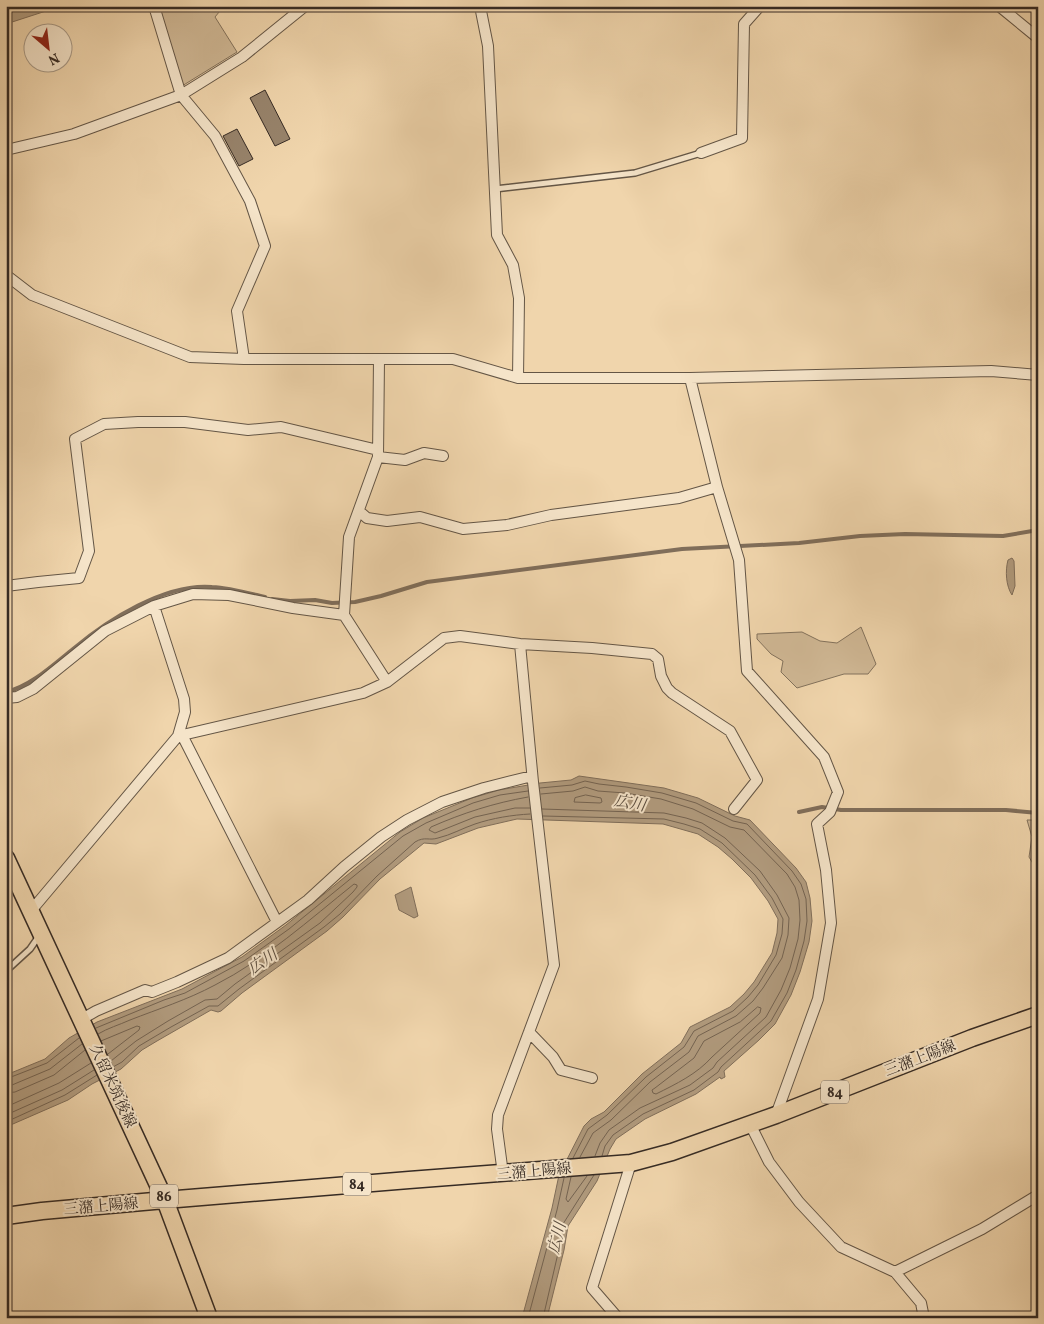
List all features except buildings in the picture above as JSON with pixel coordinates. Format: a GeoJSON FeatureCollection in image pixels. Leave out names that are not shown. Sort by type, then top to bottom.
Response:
{"type":"FeatureCollection","features":[{"type":"Feature","properties":{"kind":"main road","name":"久留米筑後線"},"geometry":{"type":"LineString","coordinates":[[6,858],[166,1200],[209,1318]]}},
{"type":"Feature","properties":{"kind":"main road","name":"三潴上陽線"},"geometry":{"type":"LineString","coordinates":[[6,1216],[166,1200],[625,1164],[672,1152],[776,1115],[972,1038],[1038,1015]]}},
{"type":"Feature","properties":{"kind":"street"},"geometry":{"type":"LineString","coordinates":[[154,6],[181,95],[215,136],[250,200],[265,246],[237,311],[244,359]]}},
{"type":"Feature","properties":{"kind":"street"},"geometry":{"type":"LineString","coordinates":[[6,150],[74,134],[181,95],[242,57],[305,6]]}},
{"type":"Feature","properties":{"kind":"street"},"geometry":{"type":"LineString","coordinates":[[480,6],[488,46],[497,235],[513,265],[519,298],[518,378]]}},
{"type":"Feature","properties":{"kind":"street"},"geometry":{"type":"LineString","coordinates":[[701,153],[742,138],[744,24],[760,6]]}},
{"type":"Feature","properties":{"kind":"street"},"geometry":{"type":"LineString","coordinates":[[999,6],[1038,38]]}},
{"type":"Feature","properties":{"kind":"street"},"geometry":{"type":"LineString","coordinates":[[6,275],[32,295],[190,357],[244,359],[453,359],[518,378],[690,378],[991,370],[1038,375]]}},
{"type":"Feature","properties":{"kind":"street"},"geometry":{"type":"LineString","coordinates":[[379,359],[378,454],[349,537],[344,615],[386,682]]}},
{"type":"Feature","properties":{"kind":"street"},"geometry":{"type":"LineString","coordinates":[[690,378],[717,487],[739,560],[747,671],[824,756],[838,792],[830,812],[817,824],[826,870],[831,923],[818,999],[776,1115]]}},
{"type":"Feature","properties":{"kind":"street"},"geometry":{"type":"LineString","coordinates":[[6,586],[79,578],[89,551],[75,439],[104,424],[185,422],[248,430],[281,427],[405,460],[424,453],[443,456]]}},
{"type":"Feature","properties":{"kind":"street"},"geometry":{"type":"LineString","coordinates":[[359,511],[367,518],[387,521],[420,516],[463,529],[507,525],[551,515],[679,498],[717,487]]}},
{"type":"Feature","properties":{"kind":"street"},"geometry":{"type":"LineString","coordinates":[[6,698],[17,697],[33,689],[106,631],[154,606],[193,594],[229,595],[293,608],[344,615]]}},
{"type":"Feature","properties":{"kind":"street"},"geometry":{"type":"LineString","coordinates":[[30,912],[180,736],[185,712],[184,699],[154,606]]}},
{"type":"Feature","properties":{"kind":"street"},"geometry":{"type":"LineString","coordinates":[[180,736],[363,693],[386,682],[444,638],[460,636],[520,644],[652,654],[658,659],[661,676],[672,693],[730,731],[757,780],[734,810]]}},
{"type":"Feature","properties":{"kind":"street"},"geometry":{"type":"LineString","coordinates":[[503,1174],[497,1129],[498,1115],[554,965],[520,644]]}},
{"type":"Feature","properties":{"kind":"street"},"geometry":{"type":"LineString","coordinates":[[180,736],[277,922]]}},
{"type":"Feature","properties":{"kind":"street"},"geometry":{"type":"LineString","coordinates":[[83,1022],[96,1011],[145,990],[152,992],[177,982],[228,958],[308,900],[381,837],[407,820],[442,802],[467,793],[533,779]]}},
{"type":"Feature","properties":{"kind":"street"},"geometry":{"type":"LineString","coordinates":[[529,1032],[553,1057],[561,1070],[592,1078]]}},
{"type":"Feature","properties":{"kind":"street"},"geometry":{"type":"LineString","coordinates":[[750,1124],[769,1162],[799,1202],[841,1247],[895,1272],[921,1303],[924,1318]]}},
{"type":"Feature","properties":{"kind":"street"},"geometry":{"type":"LineString","coordinates":[[618,1318],[592,1288],[625,1164]]}},
{"type":"Feature","properties":{"kind":"street"},"geometry":{"type":"LineString","coordinates":[[895,1272],[982,1229],[1038,1195]]}},
{"type":"Feature","properties":{"kind":"lane"},"geometry":{"type":"LineString","coordinates":[[495,189],[635,173],[701,153]]}},
{"type":"Feature","properties":{"kind":"lane"},"geometry":{"type":"LineString","coordinates":[[6,970],[30,949],[41,934]]}},
{"type":"Feature","properties":{"kind":"shaded area"},"geometry":{"type":"Polygon","coordinates":[[[156,6],[224,6],[215,17],[237,52],[182,86],[156,6]]]}},
{"type":"Feature","properties":{"kind":"shaded area"},"geometry":{"type":"Polygon","coordinates":[[[861,627],[876,664],[868,674],[844,674],[797,688],[781,672],[783,661],[771,654],[757,639],[757,634],[802,632],[820,641],[837,643],[861,627]]]}},
{"type":"Feature","properties":{"kind":"shaded area"},"geometry":{"type":"Polygon","coordinates":[[[1027,820],[1038,820],[1038,872],[1029,857],[1032,837],[1027,820]]]}},
{"type":"Feature","properties":{"kind":"water"},"geometry":{"type":"Polygon","coordinates":[[[6,6],[47,6],[46,11],[6,24],[6,6]]]}},
{"type":"Feature","properties":{"kind":"water"},"geometry":{"type":"Polygon","coordinates":[[[1012,558],[1014,561],[1015,586],[1012,595],[1008,587],[1006,574],[1008,560],[1012,558]]]}},
{"type":"Feature","properties":{"kind":"water","name":"広川"},"geometry":{"type":"Polygon","coordinates":[[[579,776],[664,788],[698,798],[735,816],[750,820],[796,868],[806,882],[810,898],[812,921],[809,942],[800,972],[791,995],[775,1024],[724,1071],[725,1077],[721,1079],[720,1077],[696,1094],[645,1119],[616,1139],[597,1181],[568,1226],[547,1318],[522,1318],[559,1175],[584,1126],[591,1119],[604,1112],[642,1074],[681,1043],[690,1027],[730,1007],[754,982],[772,953],[778,919],[768,901],[751,878],[732,859],[698,834],[663,824],[517,819],[478,828],[436,844],[424,843],[380,879],[327,931],[242,993],[221,1011],[211,1010],[157,1041],[142,1050],[121,1069],[92,1084],[68,1100],[6,1127],[6,1075],[45,1059],[69,1038],[97,1022],[182,989],[242,957],[286,925],[400,832],[423,818],[472,798],[499,790],[571,780],[579,776]]]}},
{"type":"Feature","properties":{"kind":"water"},"geometry":{"type":"Polygon","coordinates":[[[411,887],[418,916],[414,918],[399,910],[395,895],[411,887]]]}},
{"type":"Feature","properties":{"kind":"waterway"},"geometry":{"type":"LineString","coordinates":[[272,599],[290,601],[315,600],[332,603],[355,602],[427,582],[682,549],[799,543],[860,536],[905,534],[1003,536],[1038,530]]}},
{"type":"Feature","properties":{"kind":"waterway"},"geometry":{"type":"LineString","coordinates":[[6,692],[33,680],[103,627],[157,597],[194,587],[212,587],[265,597]]}},
{"type":"Feature","properties":{"kind":"waterway"},"geometry":{"type":"LineString","coordinates":[[799,812],[822,807],[841,810],[1006,810],[1038,813]]}}]}
